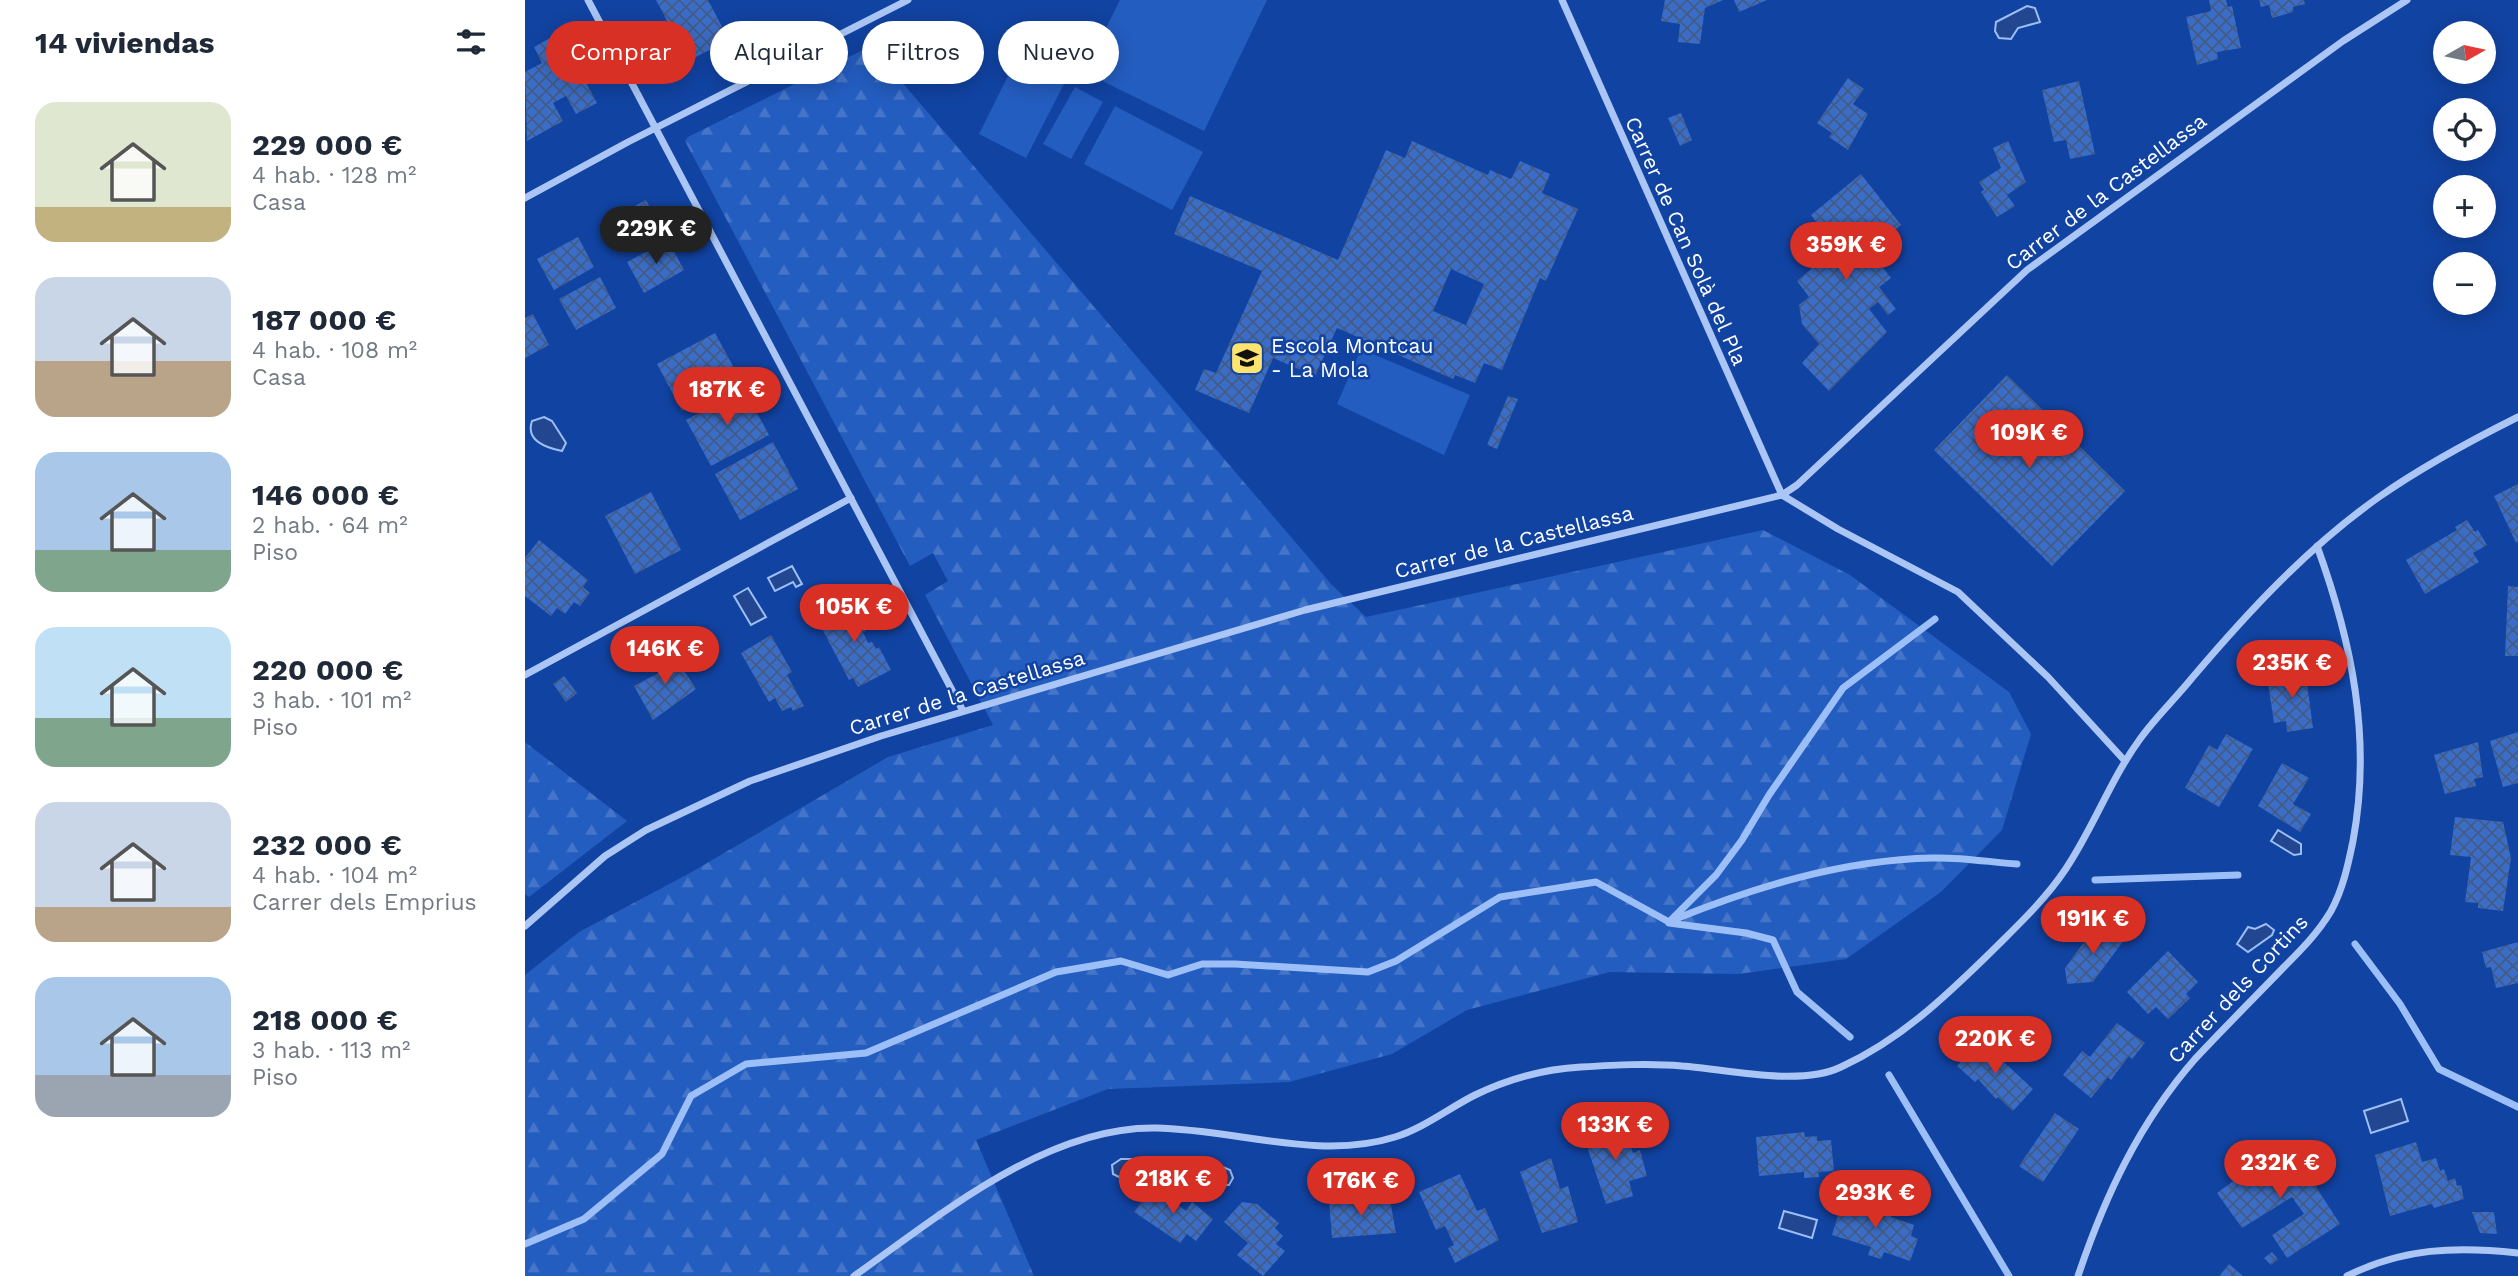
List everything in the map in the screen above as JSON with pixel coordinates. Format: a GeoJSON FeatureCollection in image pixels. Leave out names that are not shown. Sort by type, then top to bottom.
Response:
{"type":"FeatureCollection","features":[{"type":"Feature","properties":{"kind":"street"},"geometry":{"type":"LineString","coordinates":[[588,0],[963,711]]}},
{"type":"Feature","properties":{"kind":"street"},"geometry":{"type":"LineString","coordinates":[[525,198],[656,127],[908,0]]}},
{"type":"Feature","properties":{"kind":"street","name":"Carrer de Can Solà del Pla"},"geometry":{"type":"LineString","coordinates":[[1562,0],[1782,495]]}},
{"type":"Feature","properties":{"kind":"street","name":"Carrer de la Castellassa"},"geometry":{"type":"LineString","coordinates":[[525,926],[605,856],[646,830],[750,781],[963,711],[1305,610],[1782,495],[1797,485],[2027,270],[2343,41],[2407,0]]}},
{"type":"Feature","properties":{"kind":"street"},"geometry":{"type":"LineString","coordinates":[[854,1276],[958,1203],[1012,1170],[1055,1150],[1122,1130],[1184,1129],[1316,1145],[1365,1142],[1395,1137],[1473,1096],[1518,1078],[1569,1068],[1681,1065],[1783,1076],[1834,1071],[1881,1046],[1949,995],[2041,903],[2068,865],[2142,735],[2227,637],[2317,546],[2378,498],[2439,458],[2518,417]]}},
{"type":"Feature","properties":{"kind":"street"},"geometry":{"type":"LineString","coordinates":[[1782,495],[1958,592],[2048,677],[2125,761]]}},
{"type":"Feature","properties":{"kind":"street"},"geometry":{"type":"LineString","coordinates":[[525,675],[851,498]]}},
{"type":"Feature","properties":{"kind":"street","name":"Carrer dels Cortins"},"geometry":{"type":"LineString","coordinates":[[2078,1276],[2109,1193],[2140,1131],[2197,1058],[2313,938],[2342,888],[2357,820],[2363,745],[2354,674],[2331,584],[2317,546]]}},
{"type":"Feature","properties":{"kind":"street"},"geometry":{"type":"LineString","coordinates":[[2347,1276],[2365,1267],[2423,1250],[2518,1253]]}},
{"type":"Feature","properties":{"kind":"green space"},"geometry":{"type":"Polygon","coordinates":[[[1120,0],[1267,0],[1204,131],[1108,84],[1119,84],[1119,21],[1110,21],[1120,0]]]}},
{"type":"Feature","properties":{"kind":"green space"},"geometry":{"type":"Polygon","coordinates":[[[862,50],[862,84],[904,84],[1332,585],[1366,617],[1763,530],[1850,575],[2009,692],[2031,734],[2002,830],[1941,892],[1846,959],[1738,974],[1610,972],[1467,1010],[1392,1054],[1289,1082],[1108,1089],[976,1140],[1034,1276],[525,1276],[525,975],[579,932],[690,873],[888,757],[993,725],[925,595],[948,581],[933,553],[910,566],[685,141],[688,137],[795,84],[848,84],[848,57],[862,50]]]}},
{"type":"Feature","properties":{"kind":"green space"},"geometry":{"type":"Polygon","coordinates":[[[1004,84],[1064,84],[1026,158],[979,134],[1004,84]]]}},
{"type":"Feature","properties":{"kind":"green space"},"geometry":{"type":"Polygon","coordinates":[[[1075,87],[1103,102],[1071,159],[1043,144],[1075,87]]]}},
{"type":"Feature","properties":{"kind":"green space"},"geometry":{"type":"Polygon","coordinates":[[[1115,106],[1203,152],[1172,210],[1084,164],[1115,106]]]}},
{"type":"Feature","properties":{"kind":"green space"},"geometry":{"type":"Polygon","coordinates":[[[1361,349],[1470,395],[1444,455],[1337,404],[1361,349]]]}},
{"type":"Feature","properties":{"kind":"green space"},"geometry":{"type":"Polygon","coordinates":[[[525,742],[627,821],[529,897],[525,894],[525,742]]]}},
{"type":"Feature","properties":{"kind":"shaded area"},"geometry":{"type":"Polygon","coordinates":[[[2027,6],[2035,8],[2040,22],[2018,28],[2011,39],[1999,38],[1995,31],[1996,22],[2027,6]]]}},
{"type":"Feature","properties":{"kind":"shaded area"},"geometry":{"type":"Polygon","coordinates":[[[544,417],[552,421],[566,443],[562,451],[550,448],[534,438],[532,421],[544,417]]]}},
{"type":"Feature","properties":{"kind":"shaded area"},"geometry":{"type":"Polygon","coordinates":[[[792,566],[802,584],[796,587],[793,582],[775,591],[768,578],[792,566]]]}},
{"type":"Feature","properties":{"kind":"shaded area"},"geometry":{"type":"Polygon","coordinates":[[[748,588],[766,617],[751,625],[734,596],[748,588]]]}},
{"type":"Feature","properties":{"kind":"shaded area"},"geometry":{"type":"Polygon","coordinates":[[[2278,830],[2301,844],[2301,854],[2294,855],[2271,841],[2278,830]]]}},
{"type":"Feature","properties":{"kind":"shaded area"},"geometry":{"type":"Polygon","coordinates":[[[2266,924],[2274,930],[2272,935],[2248,952],[2237,944],[2248,927],[2255,929],[2266,924]]]}},
{"type":"Feature","properties":{"kind":"shaded area"},"geometry":{"type":"Polygon","coordinates":[[[2401,1099],[2408,1121],[2371,1133],[2364,1111],[2401,1099]]]}},
{"type":"Feature","properties":{"kind":"shaded area"},"geometry":{"type":"Polygon","coordinates":[[[1121,1159],[1132,1159],[1144,1167],[1143,1173],[1131,1183],[1113,1174],[1112,1165],[1121,1159]]]}},
{"type":"Feature","properties":{"kind":"shaded area"},"geometry":{"type":"Polygon","coordinates":[[[1209,1161],[1230,1170],[1233,1178],[1229,1185],[1215,1185],[1203,1171],[1203,1166],[1209,1161]]]}},
{"type":"Feature","properties":{"kind":"shaded area"},"geometry":{"type":"Polygon","coordinates":[[[1784,1211],[1817,1220],[1812,1238],[1779,1228],[1784,1211]]]}},
{"type":"Feature","properties":{"kind":"building"},"geometry":{"type":"Polygon","coordinates":[[[656,0],[708,0],[719,21],[710,21],[710,50],[696,57],[696,21],[667,21],[656,0]]]}},
{"type":"Feature","properties":{"kind":"building"},"geometry":{"type":"Polygon","coordinates":[[[1665,0],[1723,0],[1705,8],[1700,44],[1678,42],[1680,24],[1661,21],[1665,0]]]}},
{"type":"Feature","properties":{"kind":"building"},"geometry":{"type":"Polygon","coordinates":[[[1734,0],[1767,0],[1739,12],[1734,0]]]}},
{"type":"Feature","properties":{"kind":"building"},"geometry":{"type":"Polygon","coordinates":[[[2209,0],[2226,0],[2228,7],[2232,6],[2241,48],[2217,52],[2218,59],[2197,65],[2186,17],[2211,11],[2209,0]]]}},
{"type":"Feature","properties":{"kind":"building"},"geometry":{"type":"Polygon","coordinates":[[[2259,0],[2304,0],[2305,4],[2293,7],[2293,12],[2272,18],[2269,5],[2261,7],[2259,0]]]}},
{"type":"Feature","properties":{"kind":"building"},"geometry":{"type":"Polygon","coordinates":[[[546,40],[546,84],[587,84],[597,103],[576,114],[566,96],[553,103],[563,121],[527,141],[525,72],[542,63],[534,47],[546,40]]]}},
{"type":"Feature","properties":{"kind":"building"},"geometry":{"type":"Polygon","coordinates":[[[1848,78],[1864,89],[1853,104],[1868,114],[1848,150],[1829,137],[1832,133],[1817,123],[1848,78]]]}},
{"type":"Feature","properties":{"kind":"building"},"geometry":{"type":"Polygon","coordinates":[[[2079,81],[2095,154],[2070,159],[2066,140],[2054,142],[2042,90],[2079,81]]]}},
{"type":"Feature","properties":{"kind":"building"},"geometry":{"type":"Polygon","coordinates":[[[1681,113],[1692,140],[1680,146],[1668,118],[1681,113]]]}},
{"type":"Feature","properties":{"kind":"building"},"geometry":{"type":"Polygon","coordinates":[[[1412,141],[1488,175],[1490,170],[1511,179],[1520,161],[1550,174],[1542,193],[1578,209],[1546,281],[1540,278],[1502,370],[1484,363],[1475,383],[1455,375],[1453,379],[1337,328],[1315,376],[1273,358],[1249,413],[1195,390],[1204,369],[1216,373],[1262,271],[1174,234],[1190,196],[1338,260],[1386,150],[1405,158],[1412,141]],[[1451,269],[1433,311],[1466,325],[1484,284],[1451,269]]]}},
{"type":"Feature","properties":{"kind":"building"},"geometry":{"type":"Polygon","coordinates":[[[2008,141],[2026,182],[2007,195],[2015,206],[1997,217],[1981,192],[1984,190],[1979,182],[2001,168],[1993,148],[2008,141]]]}},
{"type":"Feature","properties":{"kind":"building"},"geometry":{"type":"Polygon","coordinates":[[[1861,174],[1901,225],[1853,263],[1857,268],[1873,255],[1891,278],[1879,287],[1896,309],[1888,315],[1878,302],[1869,309],[1887,332],[1829,391],[1802,363],[1819,344],[1802,324],[1799,305],[1809,297],[1797,281],[1811,269],[1802,255],[1827,237],[1811,215],[1861,174]]]}},
{"type":"Feature","properties":{"kind":"building"},"geometry":{"type":"Polygon","coordinates":[[[646,200],[662,231],[622,253],[605,222],[646,200]]]}},
{"type":"Feature","properties":{"kind":"building"},"geometry":{"type":"Polygon","coordinates":[[[578,237],[594,267],[554,290],[537,259],[578,237]]]}},
{"type":"Feature","properties":{"kind":"building"},"geometry":{"type":"Polygon","coordinates":[[[668,240],[684,270],[644,293],[627,262],[668,240]]]}},
{"type":"Feature","properties":{"kind":"building"},"geometry":{"type":"Polygon","coordinates":[[[600,277],[616,308],[576,330],[559,299],[600,277]]]}},
{"type":"Feature","properties":{"kind":"building"},"geometry":{"type":"Polygon","coordinates":[[[533,314],[549,345],[525,358],[525,318],[533,314]]]}},
{"type":"Feature","properties":{"kind":"building"},"geometry":{"type":"Polygon","coordinates":[[[715,333],[740,379],[682,411],[657,364],[715,333]]]}},
{"type":"Feature","properties":{"kind":"building"},"geometry":{"type":"Polygon","coordinates":[[[2007,375],[2125,491],[2052,566],[1934,450],[2007,375]]]}},
{"type":"Feature","properties":{"kind":"building"},"geometry":{"type":"Polygon","coordinates":[[[744,389],[769,435],[711,466],[686,420],[744,389]]]}},
{"type":"Feature","properties":{"kind":"building"},"geometry":{"type":"Polygon","coordinates":[[[1508,396],[1518,399],[1497,449],[1487,445],[1508,396]]]}},
{"type":"Feature","properties":{"kind":"building"},"geometry":{"type":"Polygon","coordinates":[[[773,442],[798,489],[740,520],[715,474],[773,442]]]}},
{"type":"Feature","properties":{"kind":"building"},"geometry":{"type":"Polygon","coordinates":[[[2518,484],[2518,542],[2516,543],[2494,496],[2518,484]]]}},
{"type":"Feature","properties":{"kind":"building"},"geometry":{"type":"Polygon","coordinates":[[[651,492],[681,550],[635,574],[605,516],[651,492]]]}},
{"type":"Feature","properties":{"kind":"building"},"geometry":{"type":"Polygon","coordinates":[[[2467,520],[2475,532],[2478,530],[2487,545],[2473,553],[2479,562],[2425,594],[2406,560],[2457,530],[2455,527],[2467,520]]]}},
{"type":"Feature","properties":{"kind":"building"},"geometry":{"type":"Polygon","coordinates":[[[539,540],[588,580],[583,587],[590,593],[580,606],[574,602],[565,614],[557,608],[551,616],[525,596],[525,558],[539,540]]]}},
{"type":"Feature","properties":{"kind":"building"},"geometry":{"type":"Polygon","coordinates":[[[2508,586],[2518,587],[2518,656],[2505,656],[2508,586]]]}},
{"type":"Feature","properties":{"kind":"building"},"geometry":{"type":"Polygon","coordinates":[[[855,595],[863,609],[856,613],[866,631],[863,632],[868,643],[872,642],[876,649],[879,647],[891,670],[858,687],[853,678],[849,680],[820,625],[838,616],[833,606],[855,595]]]}},
{"type":"Feature","properties":{"kind":"building"},"geometry":{"type":"Polygon","coordinates":[[[771,635],[792,672],[787,675],[804,706],[793,711],[791,707],[782,711],[775,698],[769,702],[741,653],[771,635]]]}},
{"type":"Feature","properties":{"kind":"building"},"geometry":{"type":"Polygon","coordinates":[[[670,649],[696,689],[653,720],[634,686],[664,670],[657,658],[670,649]]]}},
{"type":"Feature","properties":{"kind":"building"},"geometry":{"type":"Polygon","coordinates":[[[2305,668],[2313,728],[2287,732],[2286,721],[2274,723],[2268,683],[2281,680],[2280,672],[2305,668]]]}},
{"type":"Feature","properties":{"kind":"building"},"geometry":{"type":"Polygon","coordinates":[[[564,676],[577,693],[566,702],[553,684],[564,676]]]}},
{"type":"Feature","properties":{"kind":"building"},"geometry":{"type":"Polygon","coordinates":[[[2518,732],[2518,783],[2503,787],[2490,741],[2518,732]]]}},
{"type":"Feature","properties":{"kind":"building"},"geometry":{"type":"Polygon","coordinates":[[[2226,734],[2253,749],[2219,807],[2185,788],[2209,745],[2217,750],[2226,734]]]}},
{"type":"Feature","properties":{"kind":"building"},"geometry":{"type":"Polygon","coordinates":[[[2478,742],[2483,777],[2474,779],[2476,786],[2445,794],[2434,755],[2478,742]]]}},
{"type":"Feature","properties":{"kind":"building"},"geometry":{"type":"Polygon","coordinates":[[[2282,763],[2309,778],[2293,804],[2311,814],[2300,832],[2258,806],[2282,763]]]}},
{"type":"Feature","properties":{"kind":"building"},"geometry":{"type":"Polygon","coordinates":[[[2455,817],[2503,822],[2511,858],[2503,911],[2478,908],[2478,903],[2465,902],[2471,857],[2450,855],[2455,817]]]}},
{"type":"Feature","properties":{"kind":"building"},"geometry":{"type":"Polygon","coordinates":[[[2099,922],[2124,940],[2093,982],[2067,984],[2065,968],[2099,922]]]}},
{"type":"Feature","properties":{"kind":"building"},"geometry":{"type":"Polygon","coordinates":[[[2518,942],[2518,983],[2496,988],[2491,967],[2486,968],[2482,952],[2518,942]]]}},
{"type":"Feature","properties":{"kind":"building"},"geometry":{"type":"Polygon","coordinates":[[[2168,951],[2198,982],[2186,994],[2190,998],[2168,1019],[2156,1007],[2148,1014],[2127,992],[2168,951]]]}},
{"type":"Feature","properties":{"kind":"building"},"geometry":{"type":"Polygon","coordinates":[[[2117,1023],[2145,1043],[2132,1059],[2129,1056],[2111,1080],[2108,1077],[2091,1098],[2063,1075],[2082,1051],[2090,1057],[2117,1023]]]}},
{"type":"Feature","properties":{"kind":"building"},"geometry":{"type":"Polygon","coordinates":[[[1980,1040],[2033,1089],[2013,1111],[1998,1097],[1996,1099],[1978,1079],[1975,1082],[1957,1066],[1980,1040]]]}},
{"type":"Feature","properties":{"kind":"building"},"geometry":{"type":"Polygon","coordinates":[[[2055,1113],[2079,1129],[2043,1182],[2019,1166],[2055,1113]]]}},
{"type":"Feature","properties":{"kind":"building"},"geometry":{"type":"Polygon","coordinates":[[[1624,1123],[1633,1153],[1640,1150],[1647,1176],[1629,1181],[1633,1196],[1606,1204],[1583,1134],[1624,1123]]]}},
{"type":"Feature","properties":{"kind":"building"},"geometry":{"type":"Polygon","coordinates":[[[1804,1132],[1805,1137],[1817,1136],[1817,1141],[1831,1140],[1834,1171],[1818,1172],[1819,1177],[1804,1178],[1804,1172],[1759,1176],[1756,1137],[1804,1132]]]}},
{"type":"Feature","properties":{"kind":"building"},"geometry":{"type":"Polygon","coordinates":[[[2416,1142],[2422,1162],[2436,1158],[2440,1171],[2444,1169],[2448,1181],[2455,1178],[2457,1186],[2461,1185],[2464,1199],[2434,1208],[2432,1204],[2390,1216],[2375,1155],[2416,1142]]]}},
{"type":"Feature","properties":{"kind":"building"},"geometry":{"type":"Polygon","coordinates":[[[2290,1146],[2340,1224],[2287,1258],[2272,1235],[2304,1214],[2292,1197],[2242,1228],[2217,1193],[2236,1179],[2233,1174],[2255,1158],[2261,1166],[2290,1146]]]}},
{"type":"Feature","properties":{"kind":"building"},"geometry":{"type":"Polygon","coordinates":[[[1551,1158],[1560,1189],[1568,1186],[1578,1222],[1542,1233],[1520,1172],[1551,1158]]]}},
{"type":"Feature","properties":{"kind":"building"},"geometry":{"type":"Polygon","coordinates":[[[1460,1174],[1477,1211],[1485,1208],[1499,1240],[1455,1263],[1448,1248],[1454,1245],[1445,1226],[1436,1230],[1419,1192],[1460,1174]]]}},
{"type":"Feature","properties":{"kind":"building"},"geometry":{"type":"Polygon","coordinates":[[[1153,1186],[1186,1211],[1192,1202],[1213,1219],[1196,1241],[1187,1234],[1180,1243],[1134,1212],[1153,1186]]]}},
{"type":"Feature","properties":{"kind":"building"},"geometry":{"type":"Polygon","coordinates":[[[1369,1198],[1369,1202],[1390,1200],[1396,1233],[1332,1238],[1329,1201],[1369,1198]]]}},
{"type":"Feature","properties":{"kind":"building"},"geometry":{"type":"Polygon","coordinates":[[[1843,1199],[1892,1213],[1891,1217],[1914,1225],[1911,1236],[1918,1239],[1910,1261],[1884,1252],[1881,1259],[1868,1255],[1871,1247],[1832,1235],[1843,1199]]]}},
{"type":"Feature","properties":{"kind":"building"},"geometry":{"type":"Polygon","coordinates":[[[1242,1202],[1257,1204],[1279,1223],[1275,1228],[1283,1236],[1276,1244],[1285,1251],[1263,1276],[1237,1255],[1248,1243],[1224,1222],[1242,1202]]]}},
{"type":"Feature","properties":{"kind":"building"},"geometry":{"type":"Polygon","coordinates":[[[2472,1212],[2494,1212],[2497,1234],[2480,1233],[2472,1212]]]}},
{"type":"Feature","properties":{"kind":"building"},"geometry":{"type":"Polygon","coordinates":[[[2272,1252],[2278,1259],[2271,1265],[2264,1258],[2272,1252]]]}},
{"type":"Feature","properties":{"kind":"building"},"geometry":{"type":"Polygon","coordinates":[[[2229,1264],[2243,1276],[2219,1276],[2229,1264]]]}},
{"type":"Feature","properties":{"kind":"waterway"},"geometry":{"type":"LineString","coordinates":[[525,1244],[584,1219],[662,1154],[691,1096],[746,1064],[866,1053],[1056,972],[1121,961],[1168,975],[1202,964],[1368,972],[1396,961],[1500,897],[1596,882],[1669,922],[1716,875],[1843,688],[1935,619]]}},
{"type":"Feature","properties":{"kind":"waterway"},"geometry":{"type":"LineString","coordinates":[[1673,920],[1767,886],[1865,864],[1943,858],[2017,864]]}},
{"type":"Feature","properties":{"kind":"waterway"},"geometry":{"type":"LineString","coordinates":[[2095,880],[2238,875]]}},
{"type":"Feature","properties":{"kind":"waterway"},"geometry":{"type":"LineString","coordinates":[[1669,923],[1746,933],[1773,940],[1797,992],[1850,1037]]}},
{"type":"Feature","properties":{"kind":"waterway"},"geometry":{"type":"LineString","coordinates":[[2355,944],[2400,1004],[2439,1069],[2518,1107]]}},
{"type":"Feature","properties":{"kind":"waterway"},"geometry":{"type":"LineString","coordinates":[[1889,1075],[2009,1276]]}},
{"type":"Feature","properties":{"kind":"place","name":"Escola Montcau - La Mola"},"geometry":{"type":"Point","coordinates":[1247,358]}}]}
